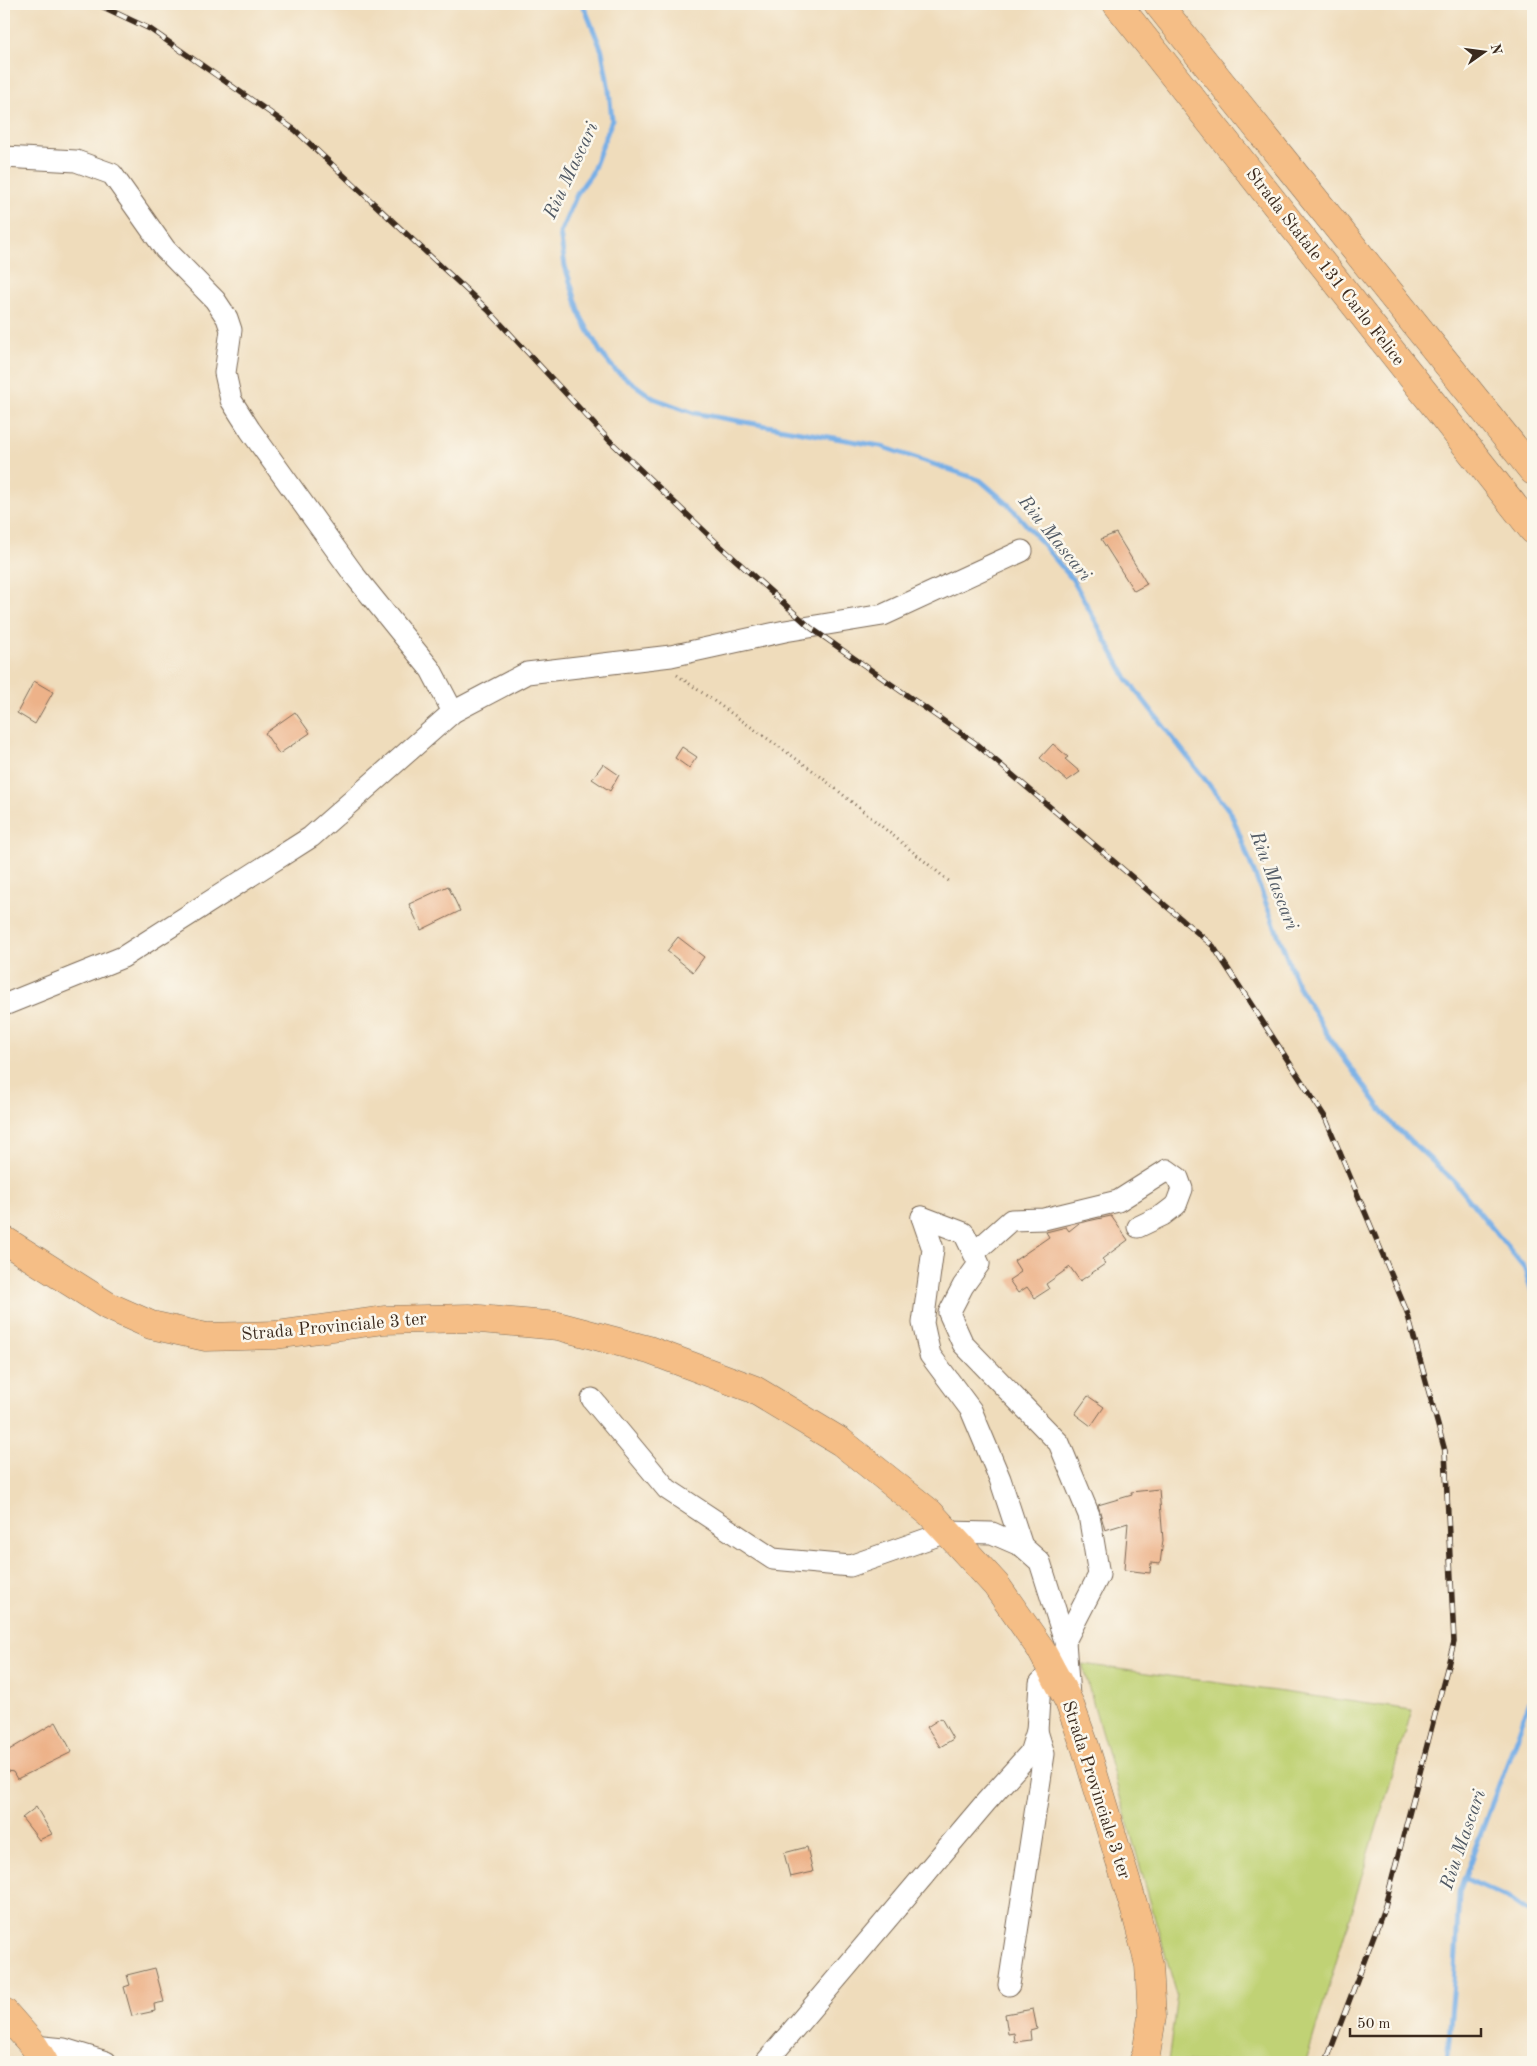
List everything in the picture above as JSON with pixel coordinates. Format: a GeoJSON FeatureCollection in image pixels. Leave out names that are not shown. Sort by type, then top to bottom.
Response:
{"type":"FeatureCollection","features":[{"type":"Feature","properties":{"kind":"main road","name":"Strada Statale 131 Carlo Felice"},"geometry":{"type":"LineString","coordinates":[[1118,4],[1533,530]]}},
{"type":"Feature","properties":{"kind":"main road","name":"Strada Statale 131 Carlo Felice"},"geometry":{"type":"LineString","coordinates":[[1158,4],[1533,471]]}},
{"type":"Feature","properties":{"kind":"main road","name":"Strada Provinciale 3 ter"},"geometry":{"type":"LineString","coordinates":[[4,1240],[108,1306],[151,1325],[206,1337],[276,1335],[384,1320],[469,1318],[558,1326],[649,1350],[753,1389],[841,1442],[930,1512],[996,1585],[1040,1648],[1069,1702],[1085,1746],[1149,1966],[1152,2017],[1146,2055],[1143,2062]]}},
{"type":"Feature","properties":{"kind":"main road"},"geometry":{"type":"LineString","coordinates":[[4,2012],[39,2054]]}},
{"type":"Feature","properties":{"kind":"street"},"geometry":{"type":"LineString","coordinates":[[4,158],[76,161],[112,174],[165,249],[215,300],[227,318],[231,330],[225,373],[231,400],[250,430],[355,576],[431,670],[453,712]]}},
{"type":"Feature","properties":{"kind":"street"},"geometry":{"type":"LineString","coordinates":[[4,1005],[123,957],[311,836],[453,712],[527,673],[671,656],[785,631],[883,615],[1022,551]]}},
{"type":"Feature","properties":{"kind":"street"},"geometry":{"type":"LineString","coordinates":[[974,1253],[1011,1220],[1044,1219],[1118,1201],[1167,1170],[1178,1178],[1182,1190],[1176,1205],[1163,1215],[1138,1228]]}},
{"type":"Feature","properties":{"kind":"street"},"geometry":{"type":"LineString","coordinates":[[1022,1546],[1000,1479],[971,1410],[930,1356],[923,1323],[933,1249],[922,1217],[964,1233],[979,1264],[963,1286],[949,1313],[963,1344],[1059,1443],[1089,1515],[1099,1575],[1064,1642]]}},
{"type":"Feature","properties":{"kind":"street"},"geometry":{"type":"LineString","coordinates":[[592,1398],[667,1489],[773,1559],[850,1566],[948,1532],[992,1533],[1022,1546],[1040,1562],[1064,1642],[1069,1702]]}},
{"type":"Feature","properties":{"kind":"street"},"geometry":{"type":"LineString","coordinates":[[766,2062],[1030,1752],[1037,1731],[1040,1683],[1052,1670]]}},
{"type":"Feature","properties":{"kind":"street"},"geometry":{"type":"LineString","coordinates":[[1009,1986],[1044,1754],[1037,1731]]}},
{"type":"Feature","properties":{"kind":"street"},"geometry":{"type":"LineString","coordinates":[[39,2054],[64,2049],[106,2062]]}},
{"type":"Feature","properties":{"kind":"path"},"geometry":{"type":"LineString","coordinates":[[651,659],[698,688],[815,772],[950,882]]}},
{"type":"Feature","properties":{"kind":"green space"},"geometry":{"type":"Polygon","coordinates":[[[1082,1664],[1412,1710],[1306,2062],[1168,2062],[1177,1995],[1082,1664]]]}},
{"type":"Feature","properties":{"kind":"building"},"geometry":{"type":"Polygon","coordinates":[[[1116,533],[1147,584],[1134,591],[1101,539],[1116,533]]]}},
{"type":"Feature","properties":{"kind":"building"},"geometry":{"type":"Polygon","coordinates":[[[34,681],[53,692],[35,724],[17,713],[34,681]]]}},
{"type":"Feature","properties":{"kind":"building"},"geometry":{"type":"Polygon","coordinates":[[[295,712],[310,733],[279,754],[265,733],[295,712]]]}},
{"type":"Feature","properties":{"kind":"building"},"geometry":{"type":"Polygon","coordinates":[[[1053,744],[1068,757],[1065,759],[1080,772],[1067,781],[1040,758],[1053,744]]]}},
{"type":"Feature","properties":{"kind":"building"},"geometry":{"type":"Polygon","coordinates":[[[682,747],[697,757],[689,768],[675,758],[682,747]]]}},
{"type":"Feature","properties":{"kind":"building"},"geometry":{"type":"Polygon","coordinates":[[[603,764],[619,775],[610,791],[592,779],[603,764]]]}},
{"type":"Feature","properties":{"kind":"building"},"geometry":{"type":"Polygon","coordinates":[[[448,886],[460,911],[421,930],[409,904],[448,886]]]}},
{"type":"Feature","properties":{"kind":"building"},"geometry":{"type":"Polygon","coordinates":[[[678,937],[704,957],[693,972],[667,951],[678,937]]]}},
{"type":"Feature","properties":{"kind":"building"},"geometry":{"type":"Polygon","coordinates":[[[1111,1216],[1128,1240],[1102,1259],[1105,1264],[1080,1281],[1070,1267],[1046,1284],[1049,1289],[1035,1298],[1027,1287],[1018,1293],[1009,1280],[1021,1272],[1014,1261],[1049,1237],[1046,1232],[1066,1227],[1069,1231],[1079,1223],[1111,1216]]]}},
{"type":"Feature","properties":{"kind":"building"},"geometry":{"type":"Polygon","coordinates":[[[1088,1396],[1104,1407],[1091,1426],[1075,1414],[1088,1396]]]}},
{"type":"Feature","properties":{"kind":"building"},"geometry":{"type":"Polygon","coordinates":[[[1159,1489],[1163,1540],[1160,1564],[1151,1563],[1150,1573],[1124,1570],[1128,1523],[1105,1530],[1098,1505],[1132,1495],[1131,1492],[1159,1489]]]}},
{"type":"Feature","properties":{"kind":"building"},"geometry":{"type":"Polygon","coordinates":[[[941,1718],[953,1739],[940,1747],[927,1727],[941,1718]]]}},
{"type":"Feature","properties":{"kind":"building"},"geometry":{"type":"Polygon","coordinates":[[[56,1722],[72,1752],[17,1779],[13,1772],[4,1770],[7,1760],[4,1753],[56,1722]]]}},
{"type":"Feature","properties":{"kind":"building"},"geometry":{"type":"Polygon","coordinates":[[[36,1807],[52,1834],[39,1840],[22,1818],[36,1807]]]}},
{"type":"Feature","properties":{"kind":"building"},"geometry":{"type":"Polygon","coordinates":[[[807,1847],[813,1872],[790,1877],[784,1853],[807,1847]]]}},
{"type":"Feature","properties":{"kind":"building"},"geometry":{"type":"Polygon","coordinates":[[[155,1968],[164,2002],[154,2004],[155,2011],[132,2016],[124,1987],[130,1985],[127,1975],[155,1968]]]}},
{"type":"Feature","properties":{"kind":"building"},"geometry":{"type":"Polygon","coordinates":[[[1033,2009],[1037,2029],[1030,2031],[1031,2040],[1015,2042],[1014,2033],[1008,2034],[1005,2014],[1033,2009]]]}},
{"type":"Feature","properties":{"kind":"waterway","name":"Riu Mascari"},"geometry":{"type":"LineString","coordinates":[[583,4],[602,51],[612,120],[592,173],[578,192],[560,233],[565,266],[581,317],[601,353],[615,370],[653,398],[694,413],[880,446],[980,480],[1011,507],[1073,580],[1127,679],[1231,813],[1298,986],[1332,1042],[1392,1124],[1454,1181],[1524,1267],[1533,1295]]}},
{"type":"Feature","properties":{"kind":"waterway","name":"Riu Mascari"},"geometry":{"type":"LineString","coordinates":[[1447,2062],[1455,1970],[1459,1892],[1533,1693]]}},
{"type":"Feature","properties":{"kind":"waterway"},"geometry":{"type":"LineString","coordinates":[[1464,1878],[1512,1900],[1533,1915]]}},
{"type":"Feature","properties":{"kind":"railway"},"geometry":{"type":"LineString","coordinates":[[97,4],[150,29],[295,130],[488,310],[608,439],[718,544],[811,628],[975,743],[1213,946],[1325,1117],[1407,1312],[1445,1451],[1454,1642],[1385,1906],[1326,2062]]}}]}
